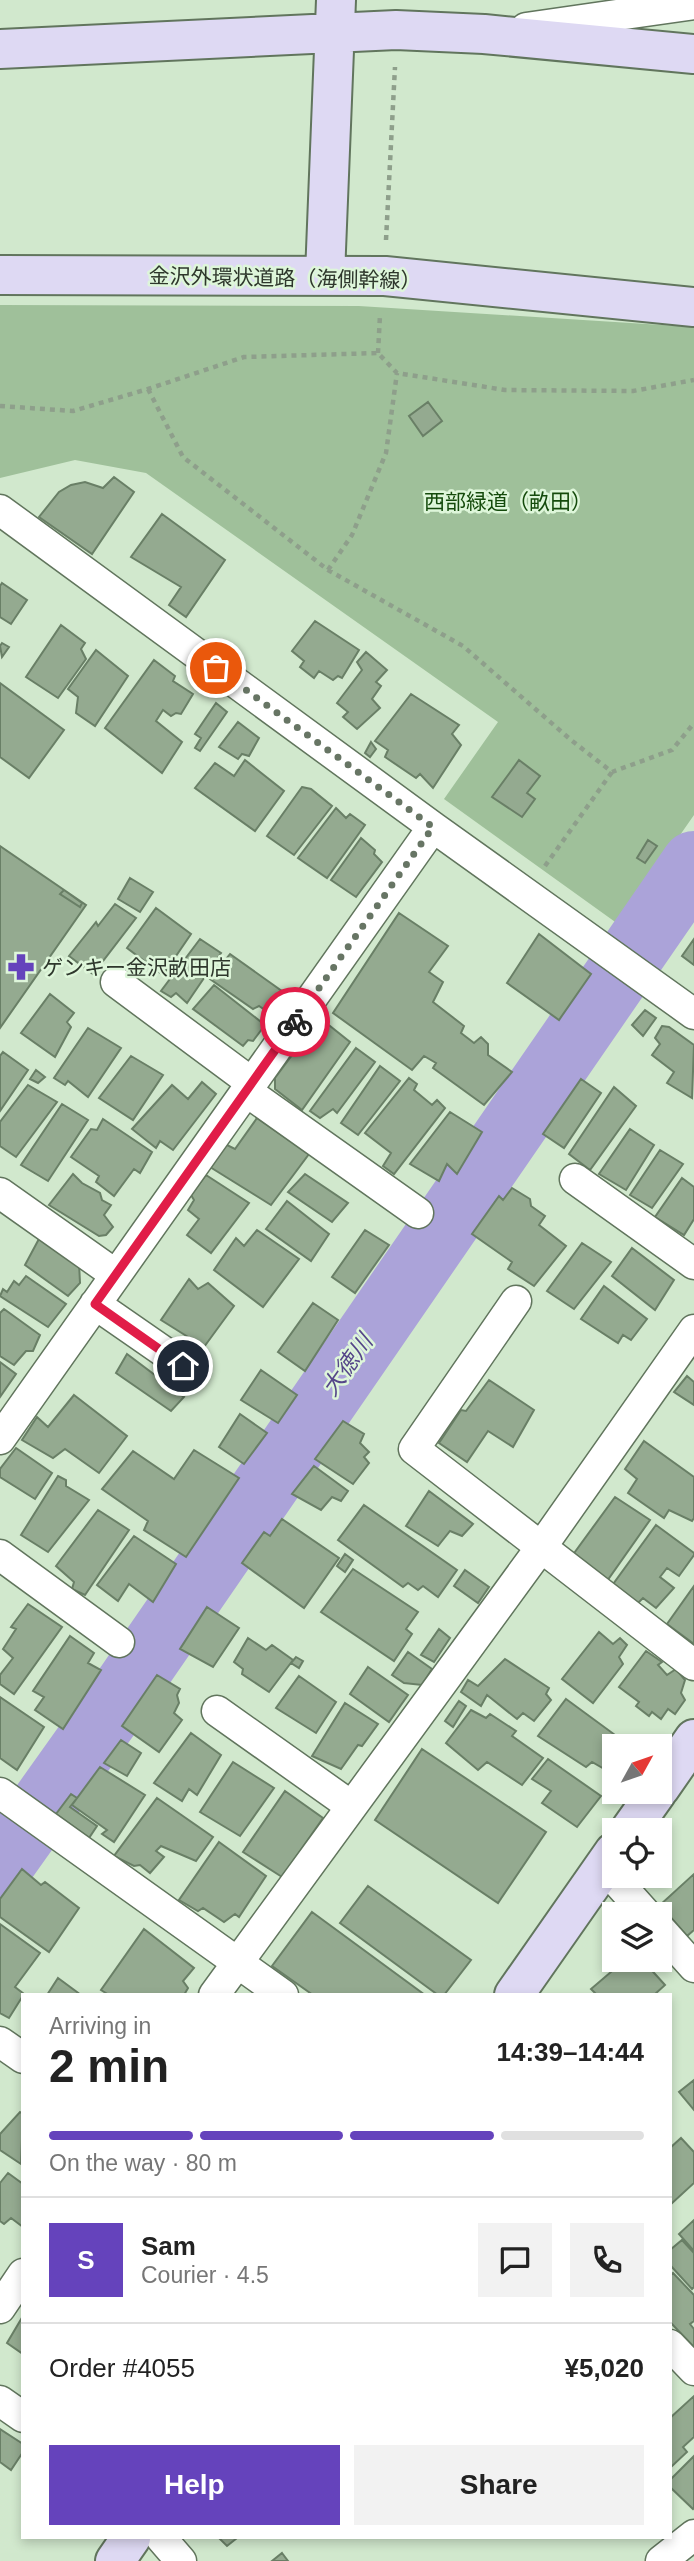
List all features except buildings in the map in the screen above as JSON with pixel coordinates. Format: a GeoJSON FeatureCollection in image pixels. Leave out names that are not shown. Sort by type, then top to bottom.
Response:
{"type":"FeatureCollection","features":[{"type":"Feature","properties":{"kind":"street"},"geometry":{"type":"LineString","coordinates":[[484,34],[694,4]]}},
{"type":"Feature","properties":{"kind":"street"},"geometry":{"type":"LineString","coordinates":[[0,49],[335,17],[396,30],[484,34],[694,54]]}},
{"type":"Feature","properties":{"kind":"street"},"geometry":{"type":"LineString","coordinates":[[325,275],[335,17]]}},
{"type":"Feature","properties":{"kind":"street","name":"金沢外環状道路（海側幹線）"},"geometry":{"type":"LineString","coordinates":[[0,275],[385,276],[694,307]]}},
{"type":"Feature","properties":{"kind":"street"},"geometry":{"type":"LineString","coordinates":[[0,510],[694,1014]]}},
{"type":"Feature","properties":{"kind":"street"},"geometry":{"type":"LineString","coordinates":[[2,1432],[433,827]]}},
{"type":"Feature","properties":{"kind":"street"},"geometry":{"type":"LineString","coordinates":[[116,982],[249,1087],[418,1213]]}},
{"type":"Feature","properties":{"kind":"street"},"geometry":{"type":"LineString","coordinates":[[575,1179],[694,1264]]}},
{"type":"Feature","properties":{"kind":"street"},"geometry":{"type":"LineString","coordinates":[[0,1193],[116,1275]]}},
{"type":"Feature","properties":{"kind":"street"},"geometry":{"type":"LineString","coordinates":[[516,1301],[414,1449],[542,1545],[694,1665]]}},
{"type":"Feature","properties":{"kind":"street"},"geometry":{"type":"LineString","coordinates":[[95,1304],[183,1366]]}},
{"type":"Feature","properties":{"kind":"street"},"geometry":{"type":"LineString","coordinates":[[215,1993],[542,1545],[694,1330]]}},
{"type":"Feature","properties":{"kind":"street"},"geometry":{"type":"LineString","coordinates":[[0,1555],[119,1642]]}},
{"type":"Feature","properties":{"kind":"street"},"geometry":{"type":"LineString","coordinates":[[217,1711],[351,1806]]}},
{"type":"Feature","properties":{"kind":"street"},"geometry":{"type":"LineString","coordinates":[[672,1771],[694,1739]]}},
{"type":"Feature","properties":{"kind":"street"},"geometry":{"type":"LineString","coordinates":[[7,1798],[281,1993]]}},
{"type":"Feature","properties":{"kind":"street"},"geometry":{"type":"LineString","coordinates":[[515,1993],[602,1870]]}},
{"type":"Feature","properties":{"kind":"street"},"geometry":{"type":"LineString","coordinates":[[672,1942],[694,1967]]}},
{"type":"Feature","properties":{"kind":"street"},"geometry":{"type":"LineString","coordinates":[[0,2042],[21,2057]]}},
{"type":"Feature","properties":{"kind":"street"},"geometry":{"type":"LineString","coordinates":[[0,2308],[21,2277]]}},
{"type":"Feature","properties":{"kind":"street"},"geometry":{"type":"LineString","coordinates":[[672,2347],[694,2370]]}},
{"type":"Feature","properties":{"kind":"street"},"geometry":{"type":"LineString","coordinates":[[0,2401],[21,2416]]}},
{"type":"Feature","properties":{"kind":"street"},"geometry":{"type":"LineString","coordinates":[[661,2561],[694,2535]]}},
{"type":"Feature","properties":{"kind":"street"},"geometry":{"type":"LineString","coordinates":[[115,2561],[130,2539]]}},
{"type":"Feature","properties":{"kind":"street"},"geometry":{"type":"LineString","coordinates":[[162,2539],[181,2561]]}},
{"type":"Feature","properties":{"kind":"path"},"geometry":{"type":"LineString","coordinates":[[396,30],[385,276],[380,307],[378,353],[397,373],[505,390],[633,391],[694,380]]}},
{"type":"Feature","properties":{"kind":"path"},"geometry":{"type":"LineString","coordinates":[[0,406],[73,411],[244,357],[378,353]]}},
{"type":"Feature","properties":{"kind":"path"},"geometry":{"type":"LineString","coordinates":[[328,570],[352,536],[386,453],[397,373]]}},
{"type":"Feature","properties":{"kind":"path"},"geometry":{"type":"LineString","coordinates":[[148,389],[183,457],[328,570],[463,646],[612,772]]}},
{"type":"Feature","properties":{"kind":"path"},"geometry":{"type":"LineString","coordinates":[[527,892],[612,772],[672,750],[694,723]]}},
{"type":"Feature","properties":{"kind":"green space","name":"西部緑道（畝田）"},"geometry":{"type":"Polygon","coordinates":[[[0,305],[359,306],[694,327],[694,815],[618,924],[444,799],[498,722],[146,473],[75,460],[0,478],[0,305]]]}},
{"type":"Feature","properties":{"kind":"waterway","name":"大徳川"},"geometry":{"type":"LineString","coordinates":[[0,1866],[114,1706],[694,864]]}},
{"type":"Feature","properties":{"kind":"way so far"},"geometry":{"type":"LineString","coordinates":[[216,668],[433,827],[295,1022]]}},
{"type":"Feature","properties":{"kind":"place","name":"ゲンキー金沢畝田店"},"geometry":{"type":"Point","coordinates":[21,967]}},
{"type":"Feature","properties":{"kind":"route"},"geometry":{"type":"LineString","coordinates":[[183,1366],[95,1304],[295,1022]]}}]}
